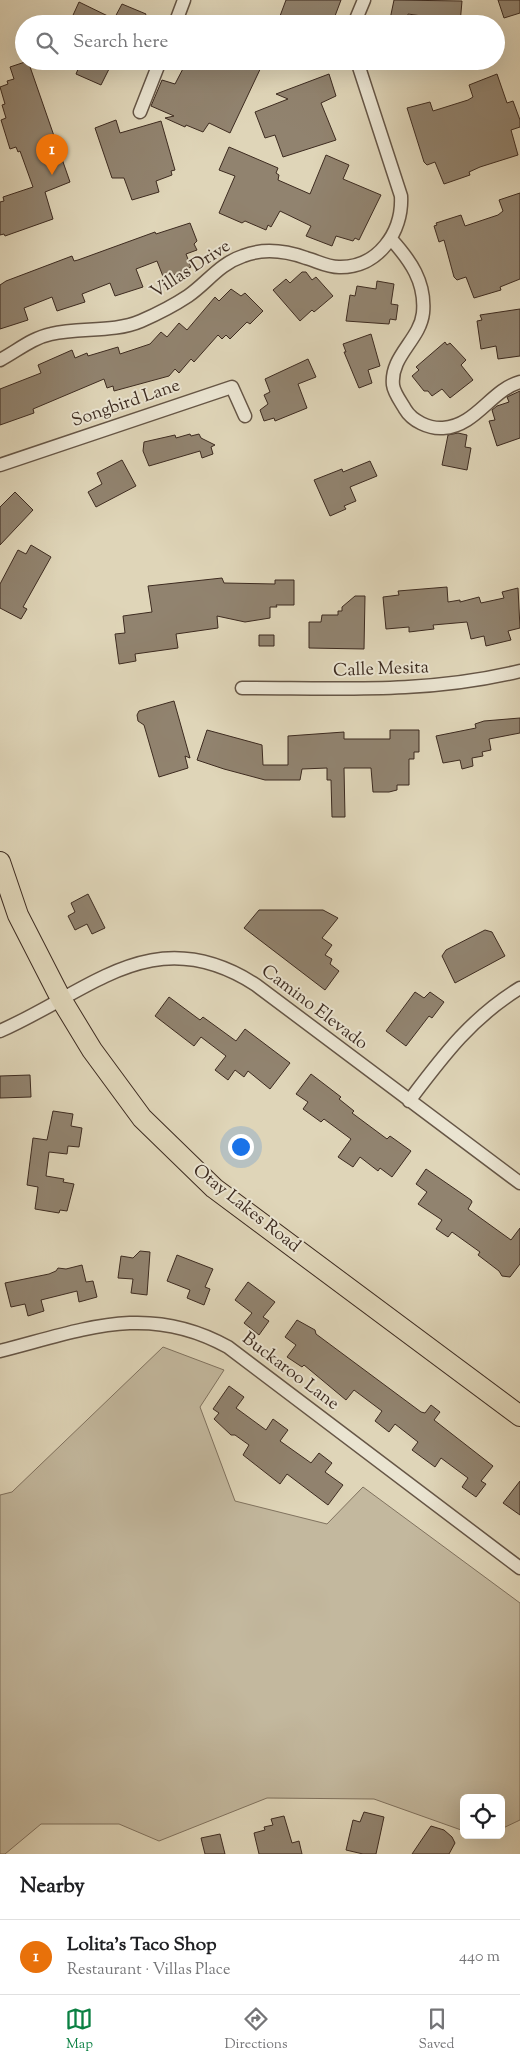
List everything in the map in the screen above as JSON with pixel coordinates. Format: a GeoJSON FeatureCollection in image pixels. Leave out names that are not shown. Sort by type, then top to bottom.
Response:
{"type":"FeatureCollection","features":[{"type":"Feature","properties":{"kind":"main road","name":"Otay Lakes Road"},"geometry":{"type":"LineString","coordinates":[[0,862],[18,915],[61,999],[92,1050],[142,1118],[214,1188],[520,1416]]}},
{"type":"Feature","properties":{"kind":"street"},"geometry":{"type":"LineString","coordinates":[[178,15],[184,0]]}},
{"type":"Feature","properties":{"kind":"street"},"geometry":{"type":"LineString","coordinates":[[358,15],[364,0]]}},
{"type":"Feature","properties":{"kind":"street"},"geometry":{"type":"LineString","coordinates":[[140,112],[156,70]]}},
{"type":"Feature","properties":{"kind":"street","name":"Villas Drive"},"geometry":{"type":"LineString","coordinates":[[0,360],[33,340],[51,334],[122,326],[141,321],[189,296],[217,270],[243,255],[265,251],[286,252],[326,265],[349,266],[368,260],[391,239],[400,215],[401,196],[360,70]]}},
{"type":"Feature","properties":{"kind":"street"},"geometry":{"type":"LineString","coordinates":[[391,239],[406,255],[420,279],[423,312],[420,326],[396,363],[393,386],[409,416],[430,428],[444,428],[464,422],[498,397],[507,386],[520,382]]}},
{"type":"Feature","properties":{"kind":"street","name":"Songbird Lane"},"geometry":{"type":"LineString","coordinates":[[0,465],[232,387],[245,416]]}},
{"type":"Feature","properties":{"kind":"street","name":"Calle Mesita"},"geometry":{"type":"LineString","coordinates":[[242,688],[391,690],[462,683],[520,671]]}},
{"type":"Feature","properties":{"kind":"street","name":"Camino Elevado"},"geometry":{"type":"LineString","coordinates":[[0,1031],[126,966],[140,962],[184,958],[214,964],[256,985],[520,1184]]}},
{"type":"Feature","properties":{"kind":"street"},"geometry":{"type":"LineString","coordinates":[[410,1101],[452,1043],[476,1021],[520,988]]}},
{"type":"Feature","properties":{"kind":"street","name":"Buckaroo Lane"},"geometry":{"type":"LineString","coordinates":[[0,1352],[119,1323],[159,1323],[196,1332],[228,1347],[520,1568]]}},
{"type":"Feature","properties":{"kind":"shaded area"},"geometry":{"type":"Polygon","coordinates":[[[163,1347],[224,1370],[200,1407],[235,1501],[327,1524],[363,1487],[520,1603],[520,1820],[505,1827],[505,1794],[460,1794],[460,1830],[374,1799],[267,1798],[159,1841],[119,1824],[41,1824],[5,1854],[0,1854],[0,1495],[12,1492],[163,1347]]]}},
{"type":"Feature","properties":{"kind":"building"},"geometry":{"type":"Polygon","coordinates":[[[286,0],[341,0],[335,15],[280,15],[286,0]]]}},
{"type":"Feature","properties":{"kind":"building"},"geometry":{"type":"Polygon","coordinates":[[[394,0],[462,1],[461,15],[391,15],[394,0]]]}},
{"type":"Feature","properties":{"kind":"building"},"geometry":{"type":"Polygon","coordinates":[[[498,0],[520,0],[520,13],[505,18],[505,15],[503,15],[498,0]]]}},
{"type":"Feature","properties":{"kind":"building"},"geometry":{"type":"Polygon","coordinates":[[[79,2],[106,15],[73,15],[79,2]]]}},
{"type":"Feature","properties":{"kind":"building"},"geometry":{"type":"Polygon","coordinates":[[[122,4],[146,15],[116,15],[122,4]]]}},
{"type":"Feature","properties":{"kind":"building"},"geometry":{"type":"Polygon","coordinates":[[[15,65],[15,70],[31,70],[70,182],[45,192],[53,219],[5,236],[4,234],[0,235],[0,202],[4,201],[3,197],[33,187],[20,151],[18,152],[16,147],[10,149],[1,120],[6,118],[2,105],[5,104],[0,87],[8,84],[7,81],[14,79],[10,67],[15,65]]]}},
{"type":"Feature","properties":{"kind":"building"},"geometry":{"type":"Polygon","coordinates":[[[78,70],[108,70],[101,85],[76,74],[78,70]]]}},
{"type":"Feature","properties":{"kind":"building"},"geometry":{"type":"Polygon","coordinates":[[[182,70],[260,70],[230,133],[209,123],[203,132],[186,125],[185,127],[165,118],[174,116],[151,106],[162,80],[175,84],[182,70]]]}},
{"type":"Feature","properties":{"kind":"building"},"geometry":{"type":"Polygon","coordinates":[[[329,74],[336,96],[321,103],[336,140],[283,157],[275,135],[265,138],[255,112],[288,99],[276,94],[329,74]]]}},
{"type":"Feature","properties":{"kind":"building"},"geometry":{"type":"Polygon","coordinates":[[[497,74],[507,103],[513,101],[520,120],[520,127],[511,130],[518,155],[480,167],[469,172],[470,175],[444,184],[435,162],[427,165],[424,162],[407,108],[430,102],[433,111],[468,100],[473,97],[469,85],[497,74]]]}},
{"type":"Feature","properties":{"kind":"building"},"geometry":{"type":"Polygon","coordinates":[[[116,120],[120,133],[161,121],[175,170],[171,171],[172,175],[156,181],[159,192],[132,200],[124,178],[112,178],[95,128],[116,120]]]}},
{"type":"Feature","properties":{"kind":"building"},"geometry":{"type":"Polygon","coordinates":[[[229,147],[278,168],[276,173],[279,175],[278,180],[310,194],[326,155],[349,165],[343,179],[381,195],[359,240],[355,238],[353,241],[336,236],[332,246],[306,236],[311,226],[280,211],[271,227],[268,225],[266,230],[245,221],[242,223],[219,213],[235,176],[219,170],[229,147]]]}},
{"type":"Feature","properties":{"kind":"building"},"geometry":{"type":"Polygon","coordinates":[[[520,193],[520,279],[500,287],[501,290],[474,298],[466,277],[457,280],[454,277],[444,240],[439,242],[434,226],[437,225],[436,223],[461,215],[465,226],[498,215],[503,211],[499,200],[520,193]]]}},
{"type":"Feature","properties":{"kind":"building"},"geometry":{"type":"Polygon","coordinates":[[[190,223],[197,241],[194,244],[197,250],[186,254],[191,267],[164,279],[157,261],[136,269],[143,287],[115,296],[110,283],[82,294],[85,302],[57,311],[52,297],[24,308],[28,320],[0,329],[0,285],[6,281],[72,256],[74,261],[78,260],[155,232],[156,234],[190,223]]]}},
{"type":"Feature","properties":{"kind":"building"},"geometry":{"type":"Polygon","coordinates":[[[302,272],[306,272],[312,280],[316,277],[333,296],[314,312],[312,310],[300,321],[273,290],[286,279],[290,283],[302,272]]]}},
{"type":"Feature","properties":{"kind":"building"},"geometry":{"type":"Polygon","coordinates":[[[377,281],[394,284],[391,304],[398,305],[396,320],[390,319],[389,324],[346,321],[350,295],[355,296],[357,286],[376,289],[377,281]]]}},
{"type":"Feature","properties":{"kind":"building"},"geometry":{"type":"Polygon","coordinates":[[[231,289],[241,296],[245,293],[263,311],[250,324],[247,322],[230,339],[226,335],[222,339],[218,335],[194,362],[191,359],[179,373],[175,369],[169,376],[114,391],[113,386],[107,388],[104,379],[33,409],[34,413],[0,425],[0,389],[41,373],[38,365],[72,350],[75,358],[87,353],[88,356],[118,347],[120,354],[150,344],[161,332],[167,337],[179,323],[187,330],[215,297],[219,301],[231,289]]]}},
{"type":"Feature","properties":{"kind":"building"},"geometry":{"type":"Polygon","coordinates":[[[520,309],[520,356],[498,359],[496,346],[481,349],[477,321],[482,320],[480,315],[520,309]]]}},
{"type":"Feature","properties":{"kind":"building"},"geometry":{"type":"Polygon","coordinates":[[[371,334],[380,366],[368,370],[372,383],[359,388],[344,352],[346,352],[343,344],[371,334]]]}},
{"type":"Feature","properties":{"kind":"building"},"geometry":{"type":"Polygon","coordinates":[[[445,342],[447,345],[450,343],[466,360],[461,365],[473,380],[450,398],[442,389],[432,396],[428,391],[424,391],[412,376],[419,370],[416,367],[445,342]]]}},
{"type":"Feature","properties":{"kind":"building"},"geometry":{"type":"Polygon","coordinates":[[[308,359],[316,377],[298,384],[307,408],[275,421],[274,418],[264,421],[260,410],[268,404],[264,395],[270,392],[265,379],[308,359]]]}},
{"type":"Feature","properties":{"kind":"building"},"geometry":{"type":"Polygon","coordinates":[[[520,391],[520,438],[497,446],[489,421],[495,420],[492,410],[509,402],[507,397],[520,391]]]}},
{"type":"Feature","properties":{"kind":"building"},"geometry":{"type":"Polygon","coordinates":[[[458,433],[467,435],[465,447],[471,448],[467,470],[442,465],[448,435],[458,433]]]}},
{"type":"Feature","properties":{"kind":"building"},"geometry":{"type":"Polygon","coordinates":[[[190,434],[191,436],[199,434],[201,438],[215,445],[211,447],[213,454],[202,458],[200,451],[149,466],[143,451],[144,442],[175,435],[176,438],[190,434]]]}},
{"type":"Feature","properties":{"kind":"building"},"geometry":{"type":"Polygon","coordinates":[[[122,460],[136,486],[96,507],[88,492],[102,484],[97,473],[122,460]]]}},
{"type":"Feature","properties":{"kind":"building"},"geometry":{"type":"Polygon","coordinates":[[[370,461],[377,476],[350,487],[356,501],[344,506],[346,509],[330,516],[314,480],[342,469],[343,472],[370,461]]]}},
{"type":"Feature","properties":{"kind":"building"},"geometry":{"type":"Polygon","coordinates":[[[15,492],[33,510],[0,545],[0,507],[15,492]]]}},
{"type":"Feature","properties":{"kind":"building"},"geometry":{"type":"Polygon","coordinates":[[[31,545],[51,557],[23,607],[27,609],[21,619],[0,608],[0,584],[18,550],[26,554],[31,545]]]}},
{"type":"Feature","properties":{"kind":"building"},"geometry":{"type":"Polygon","coordinates":[[[222,578],[224,583],[275,584],[275,580],[294,580],[294,605],[270,607],[270,618],[245,622],[217,616],[218,628],[176,634],[178,648],[135,654],[136,661],[119,664],[115,634],[125,633],[123,616],[152,612],[148,586],[222,578]]]}},
{"type":"Feature","properties":{"kind":"building"},"geometry":{"type":"Polygon","coordinates":[[[447,587],[448,602],[460,600],[460,602],[479,597],[481,603],[504,598],[502,592],[518,588],[520,628],[508,631],[511,640],[486,646],[484,636],[471,639],[467,622],[433,625],[434,629],[409,632],[409,627],[386,629],[383,597],[399,595],[398,591],[447,587]]]}},
{"type":"Feature","properties":{"kind":"building"},"geometry":{"type":"Polygon","coordinates":[[[355,596],[365,596],[364,649],[309,648],[309,622],[321,622],[322,615],[338,615],[338,611],[342,611],[342,607],[355,596]]]}},
{"type":"Feature","properties":{"kind":"building"},"geometry":{"type":"Polygon","coordinates":[[[259,635],[274,635],[274,646],[259,646],[259,635]]]}},
{"type":"Feature","properties":{"kind":"building"},"geometry":{"type":"Polygon","coordinates":[[[174,701],[190,758],[185,756],[188,768],[159,777],[144,725],[138,721],[137,715],[139,711],[174,701]]]}},
{"type":"Feature","properties":{"kind":"building"},"geometry":{"type":"Polygon","coordinates":[[[520,718],[520,733],[489,739],[491,750],[482,752],[483,756],[472,758],[473,766],[462,769],[460,760],[443,763],[436,736],[476,728],[475,724],[484,721],[520,718]]]}},
{"type":"Feature","properties":{"kind":"building"},"geometry":{"type":"Polygon","coordinates":[[[207,730],[262,745],[263,765],[288,765],[288,736],[344,732],[344,739],[390,739],[390,730],[419,730],[419,752],[414,752],[414,759],[409,759],[409,785],[397,785],[397,790],[389,792],[373,792],[371,768],[344,768],[345,817],[332,817],[331,780],[327,780],[327,768],[302,769],[300,780],[265,780],[224,769],[197,760],[207,730]]]}},
{"type":"Feature","properties":{"kind":"building"},"geometry":{"type":"Polygon","coordinates":[[[88,894],[105,928],[92,934],[87,924],[75,930],[68,916],[75,912],[71,903],[88,894]]]}},
{"type":"Feature","properties":{"kind":"building"},"geometry":{"type":"Polygon","coordinates":[[[259,910],[323,910],[338,918],[322,938],[332,945],[325,955],[332,959],[330,964],[339,971],[325,990],[244,928],[259,910]]]}},
{"type":"Feature","properties":{"kind":"building"},"geometry":{"type":"Polygon","coordinates":[[[485,930],[492,932],[505,956],[455,983],[442,956],[446,950],[485,930]]]}},
{"type":"Feature","properties":{"kind":"building"},"geometry":{"type":"Polygon","coordinates":[[[415,992],[424,998],[430,992],[444,1002],[432,1018],[429,1016],[406,1046],[386,1031],[415,992]]]}},
{"type":"Feature","properties":{"kind":"building"},"geometry":{"type":"Polygon","coordinates":[[[169,997],[200,1020],[203,1017],[236,1041],[245,1029],[290,1063],[270,1089],[248,1071],[244,1077],[235,1070],[228,1080],[215,1070],[226,1056],[201,1037],[194,1046],[155,1016],[169,997]]]}},
{"type":"Feature","properties":{"kind":"building"},"geometry":{"type":"Polygon","coordinates":[[[311,1074],[341,1097],[339,1099],[354,1111],[352,1113],[387,1139],[390,1136],[411,1151],[392,1177],[380,1168],[378,1171],[360,1157],[353,1167],[338,1157],[351,1139],[324,1119],[321,1122],[303,1109],[308,1102],[296,1094],[311,1074]]]}},
{"type":"Feature","properties":{"kind":"building"},"geometry":{"type":"Polygon","coordinates":[[[30,1075],[31,1097],[0,1098],[0,1076],[30,1075]]]}},
{"type":"Feature","properties":{"kind":"building"},"geometry":{"type":"Polygon","coordinates":[[[53,1111],[73,1114],[71,1126],[82,1128],[79,1147],[68,1146],[67,1154],[49,1152],[46,1176],[64,1179],[63,1182],[74,1184],[67,1211],[60,1210],[59,1213],[35,1209],[38,1187],[27,1185],[33,1138],[47,1140],[53,1111]]]}},
{"type":"Feature","properties":{"kind":"building"},"geometry":{"type":"Polygon","coordinates":[[[426,1169],[471,1200],[472,1202],[468,1209],[511,1240],[520,1228],[520,1264],[510,1277],[502,1276],[499,1271],[478,1255],[480,1252],[452,1232],[448,1237],[436,1229],[442,1220],[418,1204],[427,1192],[416,1184],[426,1169]]]}},
{"type":"Feature","properties":{"kind":"building"},"geometry":{"type":"Polygon","coordinates":[[[140,1251],[150,1252],[147,1295],[131,1293],[133,1279],[118,1278],[121,1256],[133,1258],[140,1251]]]}},
{"type":"Feature","properties":{"kind":"building"},"geometry":{"type":"Polygon","coordinates":[[[177,1255],[213,1269],[205,1287],[210,1289],[204,1305],[187,1298],[190,1290],[167,1281],[177,1255]]]}},
{"type":"Feature","properties":{"kind":"building"},"geometry":{"type":"Polygon","coordinates":[[[82,1265],[86,1282],[93,1281],[97,1297],[79,1302],[77,1291],[41,1300],[44,1311],[28,1316],[25,1304],[11,1307],[5,1283],[49,1274],[58,1268],[66,1269],[82,1265]]]}},
{"type":"Feature","properties":{"kind":"building"},"geometry":{"type":"Polygon","coordinates":[[[248,1282],[275,1302],[263,1317],[269,1321],[259,1335],[244,1323],[252,1313],[235,1300],[248,1282]]]}},
{"type":"Feature","properties":{"kind":"building"},"geometry":{"type":"Polygon","coordinates":[[[297,1320],[315,1330],[316,1334],[421,1412],[425,1413],[431,1405],[440,1412],[434,1420],[493,1466],[481,1481],[486,1484],[476,1497],[462,1487],[468,1478],[441,1458],[435,1467],[412,1450],[418,1442],[395,1424],[389,1432],[375,1421],[382,1411],[354,1390],[346,1400],[304,1365],[302,1367],[287,1357],[296,1345],[285,1337],[297,1320]]]}},
{"type":"Feature","properties":{"kind":"building"},"geometry":{"type":"Polygon","coordinates":[[[229,1386],[244,1397],[236,1408],[266,1430],[273,1419],[288,1430],[280,1441],[311,1463],[319,1453],[332,1463],[325,1472],[343,1485],[328,1505],[287,1474],[280,1484],[243,1455],[249,1445],[235,1435],[231,1435],[214,1419],[219,1413],[213,1409],[229,1386]]]}},
{"type":"Feature","properties":{"kind":"building"},"geometry":{"type":"Polygon","coordinates":[[[520,1481],[520,1515],[503,1503],[520,1481]]]}},
{"type":"Feature","properties":{"kind":"building"},"geometry":{"type":"Polygon","coordinates":[[[364,1812],[384,1817],[376,1854],[363,1854],[346,1850],[353,1820],[360,1822],[364,1812]]]}},
{"type":"Feature","properties":{"kind":"building"},"geometry":{"type":"Polygon","coordinates":[[[284,1816],[292,1843],[299,1841],[302,1854],[259,1854],[254,1833],[265,1830],[264,1827],[273,1825],[271,1819],[284,1816]]]}},
{"type":"Feature","properties":{"kind":"building"},"geometry":{"type":"Polygon","coordinates":[[[431,1826],[444,1830],[452,1837],[455,1843],[449,1854],[412,1854],[431,1826]]]}},
{"type":"Feature","properties":{"kind":"building"},"geometry":{"type":"Polygon","coordinates":[[[220,1834],[225,1854],[205,1854],[201,1838],[220,1834]]]}},
{"type":"Feature","properties":{"kind":"place","name":"Lolita's Taco Shop"},"geometry":{"type":"Point","coordinates":[52,175]}}]}
